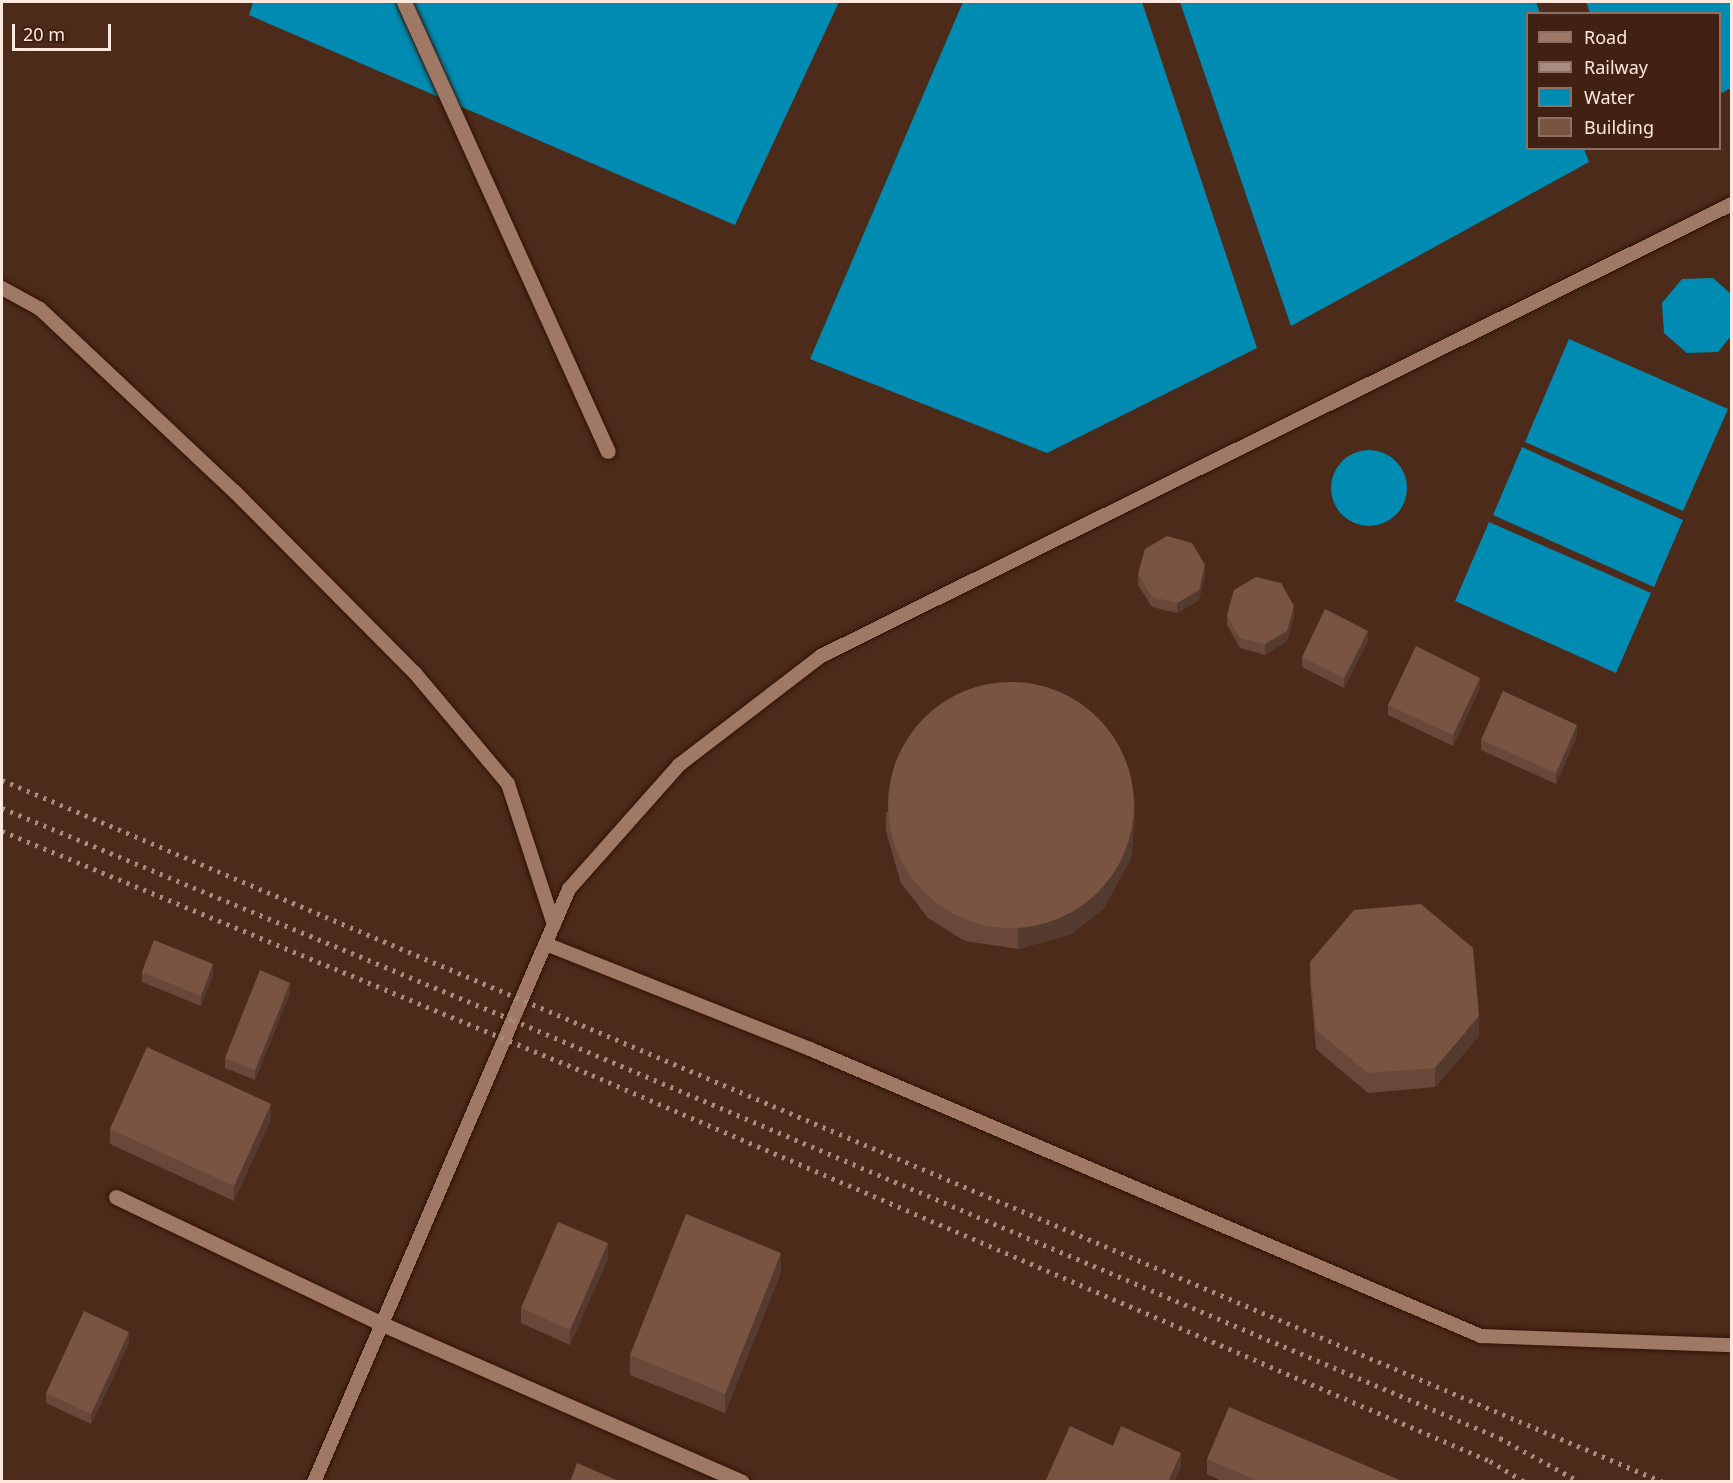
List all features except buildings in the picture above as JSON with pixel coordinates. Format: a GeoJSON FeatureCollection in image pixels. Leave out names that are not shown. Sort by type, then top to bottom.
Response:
{"type":"FeatureCollection","features":[{"type":"Feature","properties":{"kind":"street"},"geometry":{"type":"LineString","coordinates":[[404,2],[609,450]]}},
{"type":"Feature","properties":{"kind":"street"},"geometry":{"type":"LineString","coordinates":[[116,1197],[382,1324],[742,1482]]}},
{"type":"Feature","properties":{"kind":"lane"},"geometry":{"type":"LineString","coordinates":[[314,1482],[570,889],[679,765],[821,656],[1731,204]]}},
{"type":"Feature","properties":{"kind":"lane"},"geometry":{"type":"LineString","coordinates":[[2,288],[40,309],[235,492],[415,673],[508,784],[554,925]]}},
{"type":"Feature","properties":{"kind":"lane"},"geometry":{"type":"LineString","coordinates":[[546,944],[810,1049],[1481,1336],[1731,1345]]}},
{"type":"Feature","properties":{"kind":"water"},"geometry":{"type":"Polygon","coordinates":[[[253,2],[839,2],[735,225],[249,15],[253,2]]]}},
{"type":"Feature","properties":{"kind":"water"},"geometry":{"type":"Polygon","coordinates":[[[963,2],[1142,2],[1257,348],[1047,453],[810,359],[963,2]]]}},
{"type":"Feature","properties":{"kind":"water"},"geometry":{"type":"Polygon","coordinates":[[[1180,2],[1536,2],[1540,12],[1526,12],[1526,150],[1584,150],[1589,162],[1291,326],[1180,2]]]}},
{"type":"Feature","properties":{"kind":"water"},"geometry":{"type":"Polygon","coordinates":[[[1586,2],[1731,2],[1731,88],[1721,93],[1721,12],[1590,12],[1586,2]]]}},
{"type":"Feature","properties":{"kind":"water"},"geometry":{"type":"Polygon","coordinates":[[[1713,278],[1731,294],[1731,336],[1718,352],[1687,353],[1664,333],[1662,303],[1682,279],[1713,278]]]}},
{"type":"Feature","properties":{"kind":"water"},"geometry":{"type":"Polygon","coordinates":[[[1569,339],[1728,409],[1683,511],[1525,442],[1569,339]]]}},
{"type":"Feature","properties":{"kind":"water"},"geometry":{"type":"Polygon","coordinates":[[[1522,447],[1683,520],[1654,587],[1493,515],[1522,447]]]}},
{"type":"Feature","properties":{"kind":"water"},"geometry":{"type":"Polygon","coordinates":[[[1369,450],[1384,453],[1396,461],[1404,473],[1407,488],[1404,503],[1396,515],[1384,523],[1369,526],[1354,523],[1342,515],[1334,503],[1331,488],[1334,473],[1342,461],[1354,453],[1369,450]]]}},
{"type":"Feature","properties":{"kind":"water"},"geometry":{"type":"Polygon","coordinates":[[[1489,522],[1651,593],[1616,673],[1455,601],[1489,522]]]}},
{"type":"Feature","properties":{"kind":"railway"},"geometry":{"type":"LineString","coordinates":[[2,780],[1663,1482]]}},
{"type":"Feature","properties":{"kind":"railway"},"geometry":{"type":"LineString","coordinates":[[2,808],[513,1020],[1500,1438],[1580,1482]]}},
{"type":"Feature","properties":{"kind":"railway"},"geometry":{"type":"LineString","coordinates":[[2,831],[592,1075],[1490,1461],[1525,1482]]}}]}
